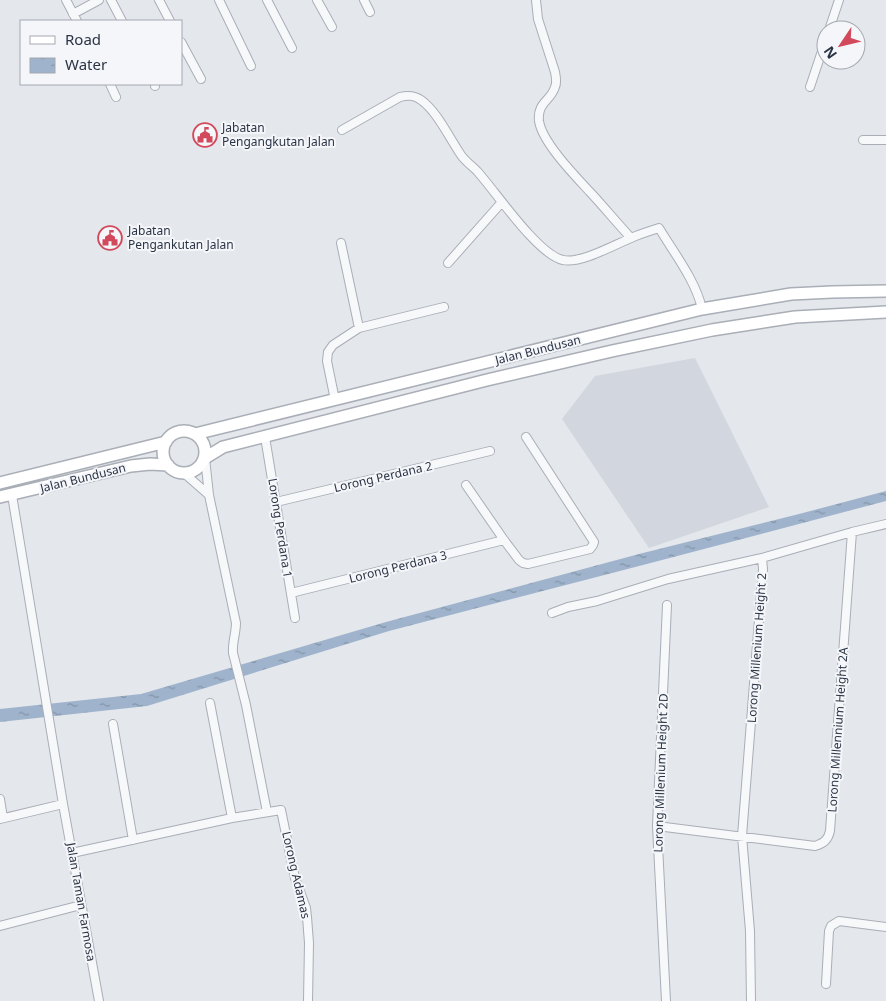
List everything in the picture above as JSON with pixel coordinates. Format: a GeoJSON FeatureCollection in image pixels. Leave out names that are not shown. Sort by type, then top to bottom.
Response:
{"type":"FeatureCollection","features":[{"type":"Feature","properties":{"kind":"main road","name":"Jalan Bundusan"},"geometry":{"type":"LineString","coordinates":[[0,483],[166,442],[178,432],[183,431],[195,434],[702,309],[791,294],[886,291]]}},
{"type":"Feature","properties":{"kind":"main road","name":"Jalan Bundusan"},"geometry":{"type":"LineString","coordinates":[[0,497],[131,466],[168,465],[178,473],[191,473],[202,464],[205,458],[223,448],[487,380],[602,353],[693,334],[795,317],[886,312]]}},
{"type":"Feature","properties":{"kind":"main road"},"geometry":{"type":"LineString","coordinates":[[195,434],[203,442],[206,452],[205,458]]}},
{"type":"Feature","properties":{"kind":"main road"},"geometry":{"type":"LineString","coordinates":[[166,442],[163,454],[168,465]]}},
{"type":"Feature","properties":{"kind":"street"},"geometry":{"type":"LineString","coordinates":[[66,0],[75,18],[99,0]]}},
{"type":"Feature","properties":{"kind":"street"},"geometry":{"type":"LineString","coordinates":[[111,0],[121,20]]}},
{"type":"Feature","properties":{"kind":"street"},"geometry":{"type":"LineString","coordinates":[[159,0],[169,20]]}},
{"type":"Feature","properties":{"kind":"street"},"geometry":{"type":"LineString","coordinates":[[219,0],[251,66]]}},
{"type":"Feature","properties":{"kind":"street"},"geometry":{"type":"LineString","coordinates":[[267,0],[292,48]]}},
{"type":"Feature","properties":{"kind":"street"},"geometry":{"type":"LineString","coordinates":[[317,0],[332,27]]}},
{"type":"Feature","properties":{"kind":"street"},"geometry":{"type":"LineString","coordinates":[[364,0],[370,12]]}},
{"type":"Feature","properties":{"kind":"street"},"geometry":{"type":"LineString","coordinates":[[536,0],[538,19],[556,80],[554,90],[542,104],[539,120],[541,128],[565,165],[631,238]]}},
{"type":"Feature","properties":{"kind":"street"},"geometry":{"type":"LineString","coordinates":[[832,20],[839,0]]}},
{"type":"Feature","properties":{"kind":"street"},"geometry":{"type":"LineString","coordinates":[[182,44],[201,79]]}},
{"type":"Feature","properties":{"kind":"street"},"geometry":{"type":"LineString","coordinates":[[810,87],[816,69]]}},
{"type":"Feature","properties":{"kind":"street"},"geometry":{"type":"LineString","coordinates":[[110,85],[116,97]]}},
{"type":"Feature","properties":{"kind":"street"},"geometry":{"type":"LineString","coordinates":[[342,130],[400,97],[414,96],[429,107],[462,157],[476,170],[538,244],[554,257],[563,260],[578,259],[659,228],[691,281],[700,298],[702,309]]}},
{"type":"Feature","properties":{"kind":"street"},"geometry":{"type":"LineString","coordinates":[[864,140],[886,140]]}},
{"type":"Feature","properties":{"kind":"street"},"geometry":{"type":"LineString","coordinates":[[448,263],[502,202]]}},
{"type":"Feature","properties":{"kind":"street"},"geometry":{"type":"LineString","coordinates":[[341,243],[359,328]]}},
{"type":"Feature","properties":{"kind":"street"},"geometry":{"type":"LineString","coordinates":[[335,400],[327,361],[328,352],[333,345],[359,328],[444,308]]}},
{"type":"Feature","properties":{"kind":"street","name":"Lorong Perdana 1"},"geometry":{"type":"LineString","coordinates":[[265,437],[295,618]]}},
{"type":"Feature","properties":{"kind":"street"},"geometry":{"type":"LineString","coordinates":[[466,484],[504,540],[523,563],[528,564],[590,549],[594,542],[526,437]]}},
{"type":"Feature","properties":{"kind":"street","name":"Lorong Perdana 2"},"geometry":{"type":"LineString","coordinates":[[276,502],[490,451]]}},
{"type":"Feature","properties":{"kind":"street"},"geometry":{"type":"LineString","coordinates":[[72,853],[267,812],[246,706],[233,653],[232,646],[236,632],[236,623],[209,495],[205,458]]}},
{"type":"Feature","properties":{"kind":"street"},"geometry":{"type":"LineString","coordinates":[[185,474],[209,495]]}},
{"type":"Feature","properties":{"kind":"street","name":"Jalan Taman Farmosa"},"geometry":{"type":"LineString","coordinates":[[12,494],[63,804],[99,1001]]}},
{"type":"Feature","properties":{"kind":"street","name":"Lorong Millenium Height 2"},"geometry":{"type":"LineString","coordinates":[[751,1001],[750,931],[742,836],[763,569],[762,558],[886,524]]}},
{"type":"Feature","properties":{"kind":"street","name":"Lorong Millennium Height 2A"},"geometry":{"type":"LineString","coordinates":[[742,836],[814,846],[821,844],[828,837],[830,831],[852,532]]}},
{"type":"Feature","properties":{"kind":"street","name":"Lorong Perdana 3"},"geometry":{"type":"LineString","coordinates":[[291,593],[504,540]]}},
{"type":"Feature","properties":{"kind":"street"},"geometry":{"type":"LineString","coordinates":[[552,613],[668,579],[762,558]]}},
{"type":"Feature","properties":{"kind":"street","name":"Lorong Millenium Height 2D"},"geometry":{"type":"LineString","coordinates":[[666,1001],[657,826],[667,605]]}},
{"type":"Feature","properties":{"kind":"street"},"geometry":{"type":"LineString","coordinates":[[210,703],[232,818]]}},
{"type":"Feature","properties":{"kind":"street"},"geometry":{"type":"LineString","coordinates":[[113,724],[133,840]]}},
{"type":"Feature","properties":{"kind":"street"},"geometry":{"type":"LineString","coordinates":[[0,799],[2,818],[63,804]]}},
{"type":"Feature","properties":{"kind":"street","name":"Lorong Adamas"},"geometry":{"type":"LineString","coordinates":[[267,812],[281,810],[295,878],[306,908],[309,944],[308,1001]]}},
{"type":"Feature","properties":{"kind":"street"},"geometry":{"type":"LineString","coordinates":[[657,826],[742,836]]}},
{"type":"Feature","properties":{"kind":"street"},"geometry":{"type":"LineString","coordinates":[[0,926],[81,905]]}},
{"type":"Feature","properties":{"kind":"street"},"geometry":{"type":"LineString","coordinates":[[826,984],[829,930],[831,926],[839,922],[886,927]]}},
{"type":"Feature","properties":{"kind":"shaded area"},"geometry":{"type":"Polygon","coordinates":[[[695,358],[769,507],[649,548],[562,419],[595,376],[695,358]]]}},
{"type":"Feature","properties":{"kind":"water"},"geometry":{"type":"Polygon","coordinates":[[[886,491],[886,501],[389,631],[147,706],[0,722],[0,709],[141,694],[386,622],[639,554],[886,491]]]}},
{"type":"Feature","properties":{"kind":"place","name":"Jabatan Pengangkutan Jalan"},"geometry":{"type":"Point","coordinates":[205,135]}},
{"type":"Feature","properties":{"kind":"place","name":"Jabatan Pengankutan Jalan"},"geometry":{"type":"Point","coordinates":[110,238]}}]}
